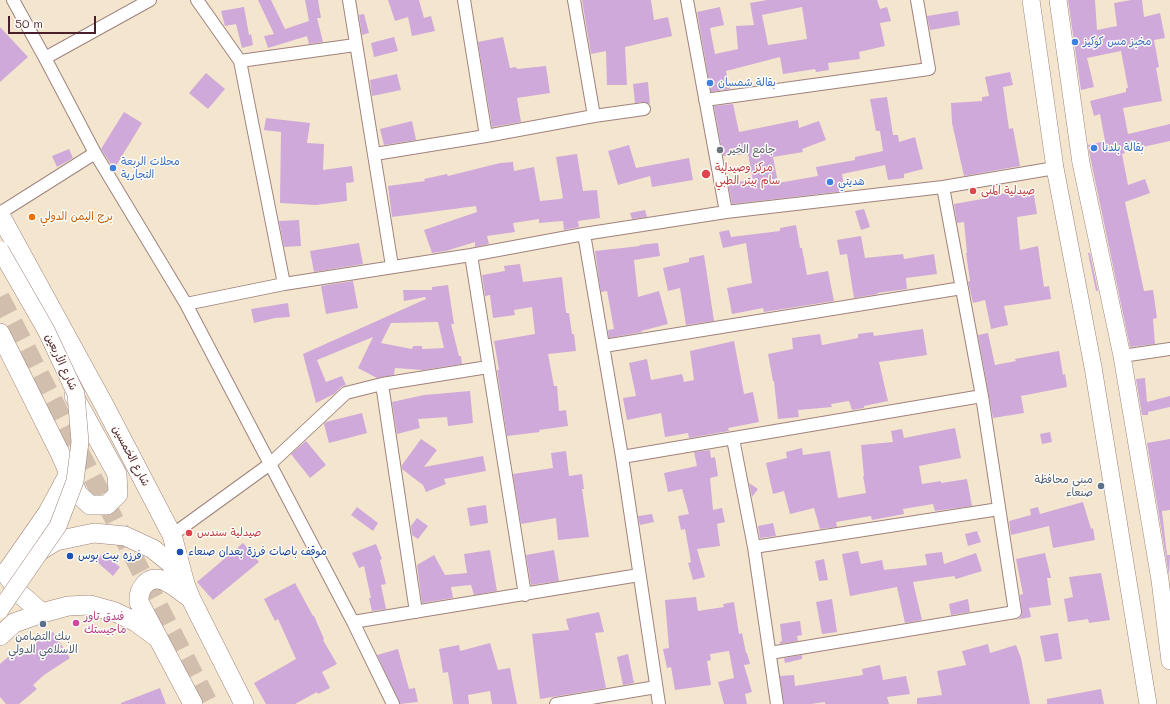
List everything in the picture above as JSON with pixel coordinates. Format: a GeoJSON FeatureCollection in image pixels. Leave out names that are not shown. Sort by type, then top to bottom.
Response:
{"type":"FeatureCollection","features":[{"type":"Feature","properties":{"kind":"main road","name":"شارع الخمسين"},"geometry":{"type":"LineString","coordinates":[[0,214],[103,403],[172,535],[188,591],[244,704]]}},
{"type":"Feature","properties":{"kind":"main road"},"geometry":{"type":"LineString","coordinates":[[0,263],[117,474],[118,494],[107,505],[90,505],[78,494],[60,453],[0,333]]}},
{"type":"Feature","properties":{"kind":"main road"},"geometry":{"type":"LineString","coordinates":[[42,613],[19,593],[3,576],[56,541],[94,533],[125,536],[153,549],[170,563],[188,591]]}},
{"type":"Feature","properties":{"kind":"main road"},"geometry":{"type":"LineString","coordinates":[[188,591],[161,579],[152,580],[143,585],[139,594],[139,602],[193,704]]}},
{"type":"Feature","properties":{"kind":"main road"},"geometry":{"type":"LineString","coordinates":[[0,595],[6,596],[15,605],[17,611],[17,617],[14,623],[0,636]]}},
{"type":"Feature","properties":{"kind":"main road"},"geometry":{"type":"LineString","coordinates":[[14,623],[68,606],[90,605],[115,612],[136,622],[159,638]]}},
{"type":"Feature","properties":{"kind":"street"},"geometry":{"type":"LineString","coordinates":[[13,0],[95,153],[186,304],[353,622],[393,704]]}},
{"type":"Feature","properties":{"kind":"street"},"geometry":{"type":"LineString","coordinates":[[45,58],[150,0]]}},
{"type":"Feature","properties":{"kind":"street"},"geometry":{"type":"LineString","coordinates":[[197,0],[240,61],[284,284]]}},
{"type":"Feature","properties":{"kind":"street"},"geometry":{"type":"LineString","coordinates":[[349,0],[355,45],[375,154],[392,266]]}},
{"type":"Feature","properties":{"kind":"street"},"geometry":{"type":"LineString","coordinates":[[464,0],[486,136]]}},
{"type":"Feature","properties":{"kind":"street"},"geometry":{"type":"LineString","coordinates":[[574,0],[594,116]]}},
{"type":"Feature","properties":{"kind":"street"},"geometry":{"type":"LineString","coordinates":[[687,0],[726,212]]}},
{"type":"Feature","properties":{"kind":"street"},"geometry":{"type":"LineString","coordinates":[[705,100],[929,69],[917,0]]}},
{"type":"Feature","properties":{"kind":"street"},"geometry":{"type":"LineString","coordinates":[[1031,0],[1055,168],[1093,367],[1148,704]]}},
{"type":"Feature","properties":{"kind":"street"},"geometry":{"type":"LineString","coordinates":[[1058,0],[1081,163],[1122,356],[1165,580],[1170,661]]}},
{"type":"Feature","properties":{"kind":"street"},"geometry":{"type":"LineString","coordinates":[[240,61],[355,45]]}},
{"type":"Feature","properties":{"kind":"street"},"geometry":{"type":"LineString","coordinates":[[375,154],[486,136],[594,116],[644,109]]}},
{"type":"Feature","properties":{"kind":"street"},"geometry":{"type":"LineString","coordinates":[[0,214],[95,153]]}},
{"type":"Feature","properties":{"kind":"street"},"geometry":{"type":"LineString","coordinates":[[186,304],[284,284],[584,234],[726,212],[943,187],[1081,163]]}},
{"type":"Feature","properties":{"kind":"street"},"geometry":{"type":"LineString","coordinates":[[770,653],[1015,612],[982,396],[943,187]]}},
{"type":"Feature","properties":{"kind":"street"},"geometry":{"type":"LineString","coordinates":[[584,234],[622,458],[659,704]]}},
{"type":"Feature","properties":{"kind":"street","name":"شارع الأربعين"},"geometry":{"type":"LineString","coordinates":[[0,250],[46,330],[76,394],[80,442],[75,481],[58,526],[0,610]]}},
{"type":"Feature","properties":{"kind":"street"},"geometry":{"type":"LineString","coordinates":[[471,254],[525,595]]}},
{"type":"Feature","properties":{"kind":"street"},"geometry":{"type":"LineString","coordinates":[[604,346],[962,288]]}},
{"type":"Feature","properties":{"kind":"street"},"geometry":{"type":"LineString","coordinates":[[1122,356],[1170,349]]}},
{"type":"Feature","properties":{"kind":"street"},"geometry":{"type":"LineString","coordinates":[[172,535],[270,464],[346,393],[382,384],[488,367]]}},
{"type":"Feature","properties":{"kind":"street"},"geometry":{"type":"LineString","coordinates":[[382,384],[416,612]]}},
{"type":"Feature","properties":{"kind":"street"},"geometry":{"type":"LineString","coordinates":[[622,458],[982,396]]}},
{"type":"Feature","properties":{"kind":"street"},"geometry":{"type":"LineString","coordinates":[[733,439],[754,547],[777,704]]}},
{"type":"Feature","properties":{"kind":"street"},"geometry":{"type":"LineString","coordinates":[[3,576],[48,512],[68,473],[60,453]]}},
{"type":"Feature","properties":{"kind":"street"},"geometry":{"type":"LineString","coordinates":[[754,547],[999,509]]}},
{"type":"Feature","properties":{"kind":"street"},"geometry":{"type":"LineString","coordinates":[[353,622],[639,576]]}},
{"type":"Feature","properties":{"kind":"street"},"geometry":{"type":"LineString","coordinates":[[556,704],[656,687]]}},
{"type":"Feature","properties":{"kind":"building"},"geometry":{"type":"Polygon","coordinates":[[[258,0],[271,0],[285,29],[309,21],[305,0],[318,0],[321,18],[317,18],[323,42],[309,44],[307,36],[268,48],[264,36],[274,34],[258,0]]]}},
{"type":"Feature","properties":{"kind":"building"},"geometry":{"type":"Polygon","coordinates":[[[388,0],[419,0],[424,18],[431,16],[435,31],[412,36],[408,17],[395,21],[388,0]]]}},
{"type":"Feature","properties":{"kind":"building"},"geometry":{"type":"Polygon","coordinates":[[[582,0],[651,0],[654,20],[668,17],[672,36],[625,47],[627,85],[607,85],[606,51],[591,54],[582,0]]]}},
{"type":"Feature","properties":{"kind":"building"},"geometry":{"type":"Polygon","coordinates":[[[767,0],[877,0],[880,9],[887,7],[891,21],[880,23],[885,46],[859,52],[860,59],[828,63],[829,70],[816,72],[815,69],[783,74],[780,57],[726,71],[730,89],[711,92],[697,12],[720,7],[724,25],[710,28],[715,54],[738,49],[736,26],[754,25],[750,3],[767,0]],[[802,7],[762,15],[768,45],[807,39],[802,7]]]}},
{"type":"Feature","properties":{"kind":"building"},"geometry":{"type":"Polygon","coordinates":[[[1068,0],[1095,0],[1097,30],[1117,26],[1114,3],[1142,0],[1144,17],[1160,13],[1165,38],[1154,40],[1159,67],[1156,68],[1162,101],[1123,108],[1128,134],[1170,124],[1170,141],[1124,151],[1125,153],[1122,154],[1128,185],[1145,179],[1150,193],[1125,202],[1144,291],[1153,290],[1157,318],[1153,319],[1155,344],[1130,347],[1088,145],[1105,141],[1100,114],[1094,116],[1090,101],[1126,92],[1126,88],[1128,88],[1121,51],[1087,58],[1094,87],[1081,90],[1068,0]]]}},
{"type":"Feature","properties":{"kind":"building"},"geometry":{"type":"Polygon","coordinates":[[[244,7],[249,35],[251,34],[253,45],[242,48],[236,24],[225,26],[221,11],[244,7]]]}},
{"type":"Feature","properties":{"kind":"building"},"geometry":{"type":"Polygon","coordinates":[[[958,11],[960,25],[930,30],[927,16],[958,11]]]}},
{"type":"Feature","properties":{"kind":"building"},"geometry":{"type":"Polygon","coordinates":[[[364,14],[369,33],[362,35],[359,15],[364,14]]]}},
{"type":"Feature","properties":{"kind":"building"},"geometry":{"type":"Polygon","coordinates":[[[0,27],[28,57],[0,82],[0,27]]]}},
{"type":"Feature","properties":{"kind":"building"},"geometry":{"type":"Polygon","coordinates":[[[394,37],[398,51],[374,57],[371,43],[394,37]]]}},
{"type":"Feature","properties":{"kind":"building"},"geometry":{"type":"Polygon","coordinates":[[[503,37],[510,68],[516,67],[517,69],[546,66],[550,93],[517,98],[521,122],[492,127],[478,42],[503,37]]]}},
{"type":"Feature","properties":{"kind":"building"},"geometry":{"type":"Polygon","coordinates":[[[1010,72],[1013,85],[1003,87],[1009,129],[1013,128],[1020,166],[964,176],[952,123],[951,103],[982,101],[982,97],[989,96],[985,77],[1010,72]]]}},
{"type":"Feature","properties":{"kind":"building"},"geometry":{"type":"Polygon","coordinates":[[[206,73],[225,89],[208,109],[189,93],[206,73]]]}},
{"type":"Feature","properties":{"kind":"building"},"geometry":{"type":"Polygon","coordinates":[[[397,74],[401,90],[372,96],[370,80],[397,74]]]}},
{"type":"Feature","properties":{"kind":"building"},"geometry":{"type":"Polygon","coordinates":[[[648,82],[650,104],[643,102],[635,103],[633,84],[648,82]]]}},
{"type":"Feature","properties":{"kind":"building"},"geometry":{"type":"Polygon","coordinates":[[[887,97],[893,135],[898,135],[899,142],[915,137],[923,169],[904,174],[904,178],[888,180],[885,165],[842,174],[845,191],[732,204],[728,183],[753,180],[748,154],[723,156],[714,106],[733,104],[739,132],[798,120],[799,128],[819,121],[826,140],[802,149],[803,152],[773,157],[778,183],[818,176],[816,167],[855,160],[855,157],[883,151],[880,131],[876,131],[870,99],[887,97]]]}},
{"type":"Feature","properties":{"kind":"building"},"geometry":{"type":"Polygon","coordinates":[[[124,112],[142,123],[114,169],[101,149],[124,112]]]}},
{"type":"Feature","properties":{"kind":"building"},"geometry":{"type":"Polygon","coordinates":[[[266,118],[310,123],[307,143],[324,144],[323,170],[352,166],[354,182],[346,183],[347,201],[316,205],[280,203],[281,132],[264,130],[266,118]]]}},
{"type":"Feature","properties":{"kind":"building"},"geometry":{"type":"Polygon","coordinates":[[[412,121],[416,140],[384,145],[380,129],[412,121]]]}},
{"type":"Feature","properties":{"kind":"building"},"geometry":{"type":"Polygon","coordinates":[[[629,145],[636,168],[689,158],[693,180],[652,187],[650,176],[618,185],[608,151],[629,145]]]}},
{"type":"Feature","properties":{"kind":"building"},"geometry":{"type":"Polygon","coordinates":[[[69,149],[73,158],[57,167],[52,156],[69,149]]]}},
{"type":"Feature","properties":{"kind":"building"},"geometry":{"type":"Polygon","coordinates":[[[577,154],[583,191],[597,190],[600,218],[578,221],[579,227],[564,230],[563,221],[539,223],[539,219],[513,223],[515,232],[487,236],[489,244],[475,247],[475,242],[446,251],[432,253],[424,230],[477,212],[476,206],[392,217],[388,186],[425,181],[424,179],[447,174],[448,176],[500,163],[513,162],[514,171],[534,167],[540,201],[563,198],[556,157],[577,154]]]}},
{"type":"Feature","properties":{"kind":"building"},"geometry":{"type":"Polygon","coordinates":[[[1033,189],[1037,214],[1017,217],[1020,250],[1038,246],[1044,287],[1049,286],[1051,299],[1004,306],[1008,325],[991,329],[985,300],[973,303],[968,282],[970,281],[964,222],[957,223],[954,204],[988,198],[988,196],[1033,189]]]}},
{"type":"Feature","properties":{"kind":"building"},"geometry":{"type":"Polygon","coordinates":[[[864,209],[870,227],[861,230],[855,211],[864,209]]]}},
{"type":"Feature","properties":{"kind":"building"},"geometry":{"type":"Polygon","coordinates":[[[645,210],[647,217],[632,219],[630,213],[645,210]]]}},
{"type":"Feature","properties":{"kind":"building"},"geometry":{"type":"Polygon","coordinates":[[[299,220],[301,246],[284,247],[279,221],[299,220]]]}},
{"type":"Feature","properties":{"kind":"building"},"geometry":{"type":"Polygon","coordinates":[[[796,225],[807,275],[828,271],[834,301],[764,312],[763,308],[732,314],[727,288],[752,283],[746,243],[723,248],[719,232],[729,230],[731,237],[780,231],[780,228],[796,225]]]}},
{"type":"Feature","properties":{"kind":"building"},"geometry":{"type":"Polygon","coordinates":[[[861,236],[865,258],[903,254],[904,259],[934,254],[937,274],[906,278],[907,289],[854,298],[847,254],[840,255],[837,240],[861,236]]]}},
{"type":"Feature","properties":{"kind":"building"},"geometry":{"type":"Polygon","coordinates":[[[359,243],[363,264],[314,272],[310,251],[359,243]]]}},
{"type":"Feature","properties":{"kind":"building"},"geometry":{"type":"Polygon","coordinates":[[[658,243],[660,256],[634,260],[638,297],[659,291],[668,324],[641,331],[642,332],[609,338],[608,330],[614,329],[607,291],[601,292],[595,251],[658,243]]]}},
{"type":"Feature","properties":{"kind":"building"},"geometry":{"type":"Polygon","coordinates":[[[1088,253],[1090,253],[1098,291],[1096,291],[1088,253]]]}},
{"type":"Feature","properties":{"kind":"building"},"geometry":{"type":"Polygon","coordinates":[[[704,255],[714,321],[686,325],[680,288],[668,291],[663,268],[689,262],[689,258],[704,255]]]}},
{"type":"Feature","properties":{"kind":"building"},"geometry":{"type":"Polygon","coordinates":[[[520,264],[523,282],[562,277],[566,313],[569,313],[576,351],[548,354],[554,386],[557,386],[559,411],[566,410],[568,426],[539,430],[540,432],[507,436],[494,341],[535,334],[532,307],[514,310],[515,315],[493,318],[490,295],[485,296],[482,275],[505,271],[504,266],[520,264]]]}},
{"type":"Feature","properties":{"kind":"building"},"geometry":{"type":"Polygon","coordinates":[[[353,281],[358,308],[326,314],[321,286],[353,281]]]}},
{"type":"Feature","properties":{"kind":"building"},"geometry":{"type":"Polygon","coordinates":[[[448,285],[454,324],[451,324],[462,364],[423,370],[395,368],[394,375],[377,378],[358,368],[373,337],[317,360],[326,382],[342,376],[346,385],[341,387],[334,394],[316,403],[303,354],[426,299],[425,297],[404,301],[403,290],[432,290],[432,287],[448,285]],[[438,322],[391,323],[381,343],[412,349],[413,346],[422,346],[422,349],[444,348],[438,322]]]}},
{"type":"Feature","properties":{"kind":"building"},"geometry":{"type":"Polygon","coordinates":[[[288,303],[290,317],[275,318],[254,323],[251,309],[288,303]]]}},
{"type":"Feature","properties":{"kind":"building"},"geometry":{"type":"Polygon","coordinates":[[[923,329],[927,355],[879,362],[888,401],[852,410],[849,401],[831,404],[832,407],[798,410],[799,417],[778,419],[774,381],[768,354],[793,349],[792,338],[820,334],[822,345],[858,338],[858,334],[873,332],[874,336],[923,329]]]}},
{"type":"Feature","properties":{"kind":"building"},"geometry":{"type":"Polygon","coordinates":[[[988,333],[995,365],[1016,361],[1015,359],[1059,351],[1063,375],[1065,374],[1067,387],[1021,396],[1024,413],[993,418],[978,335],[988,333]]]}},
{"type":"Feature","properties":{"kind":"building"},"geometry":{"type":"Polygon","coordinates":[[[734,341],[744,394],[753,392],[759,422],[728,428],[729,431],[689,438],[688,433],[665,437],[661,413],[627,420],[623,398],[636,396],[629,363],[647,359],[651,380],[682,374],[684,382],[694,380],[690,351],[734,341]]]}},
{"type":"Feature","properties":{"kind":"building"},"geometry":{"type":"Polygon","coordinates":[[[1145,378],[1147,402],[1170,396],[1170,407],[1148,412],[1148,415],[1142,415],[1136,379],[1145,378]]]}},
{"type":"Feature","properties":{"kind":"building"},"geometry":{"type":"Polygon","coordinates":[[[470,391],[473,423],[448,426],[447,417],[418,419],[420,428],[397,434],[392,402],[424,395],[470,391]]]}},
{"type":"Feature","properties":{"kind":"building"},"geometry":{"type":"Polygon","coordinates":[[[362,413],[367,433],[329,443],[324,424],[326,422],[362,413]]]}},
{"type":"Feature","properties":{"kind":"building"},"geometry":{"type":"Polygon","coordinates":[[[955,428],[961,458],[919,466],[922,484],[967,479],[972,506],[935,511],[933,504],[903,509],[904,514],[872,520],[871,516],[836,522],[837,527],[820,529],[814,508],[790,514],[784,491],[773,494],[766,463],[787,458],[786,452],[802,448],[803,455],[830,451],[838,498],[866,493],[863,476],[861,445],[893,442],[891,431],[902,429],[904,438],[955,428]]]}},
{"type":"Feature","properties":{"kind":"building"},"geometry":{"type":"Polygon","coordinates":[[[1050,432],[1052,442],[1042,444],[1040,434],[1050,432]]]}},
{"type":"Feature","properties":{"kind":"building"},"geometry":{"type":"Polygon","coordinates":[[[421,439],[437,450],[424,467],[483,456],[486,471],[444,479],[446,484],[426,492],[423,485],[402,469],[402,465],[421,439]]]}},
{"type":"Feature","properties":{"kind":"building"},"geometry":{"type":"Polygon","coordinates":[[[1170,439],[1170,510],[1162,511],[1167,555],[1170,555],[1169,576],[1147,443],[1170,439]]]}},
{"type":"Feature","properties":{"kind":"building"},"geometry":{"type":"Polygon","coordinates":[[[306,441],[326,465],[310,478],[291,454],[306,441]]]}},
{"type":"Feature","properties":{"kind":"building"},"geometry":{"type":"Polygon","coordinates":[[[710,450],[711,458],[715,457],[718,476],[710,478],[713,510],[722,508],[725,522],[717,524],[720,546],[697,549],[705,577],[693,580],[688,563],[691,562],[685,529],[681,530],[678,516],[689,514],[682,489],[668,492],[664,473],[697,466],[694,452],[710,450]]]}},
{"type":"Feature","properties":{"kind":"building"},"geometry":{"type":"Polygon","coordinates":[[[566,451],[569,476],[582,474],[584,489],[582,489],[589,537],[558,540],[556,518],[521,524],[513,474],[553,468],[551,453],[566,451]]]}},
{"type":"Feature","properties":{"kind":"building"},"geometry":{"type":"Polygon","coordinates":[[[749,483],[758,489],[752,497],[749,483]]]}},
{"type":"Feature","properties":{"kind":"building"},"geometry":{"type":"Polygon","coordinates":[[[1083,502],[1091,529],[1093,528],[1095,540],[1053,548],[1049,526],[1011,535],[1009,521],[1031,515],[1030,509],[1038,507],[1040,514],[1083,502]]]}},
{"type":"Feature","properties":{"kind":"building"},"geometry":{"type":"Polygon","coordinates":[[[486,505],[488,523],[470,526],[467,508],[486,505]]]}},
{"type":"Feature","properties":{"kind":"building"},"geometry":{"type":"Polygon","coordinates":[[[357,507],[378,523],[373,531],[351,515],[357,507]]]}},
{"type":"Feature","properties":{"kind":"building"},"geometry":{"type":"Polygon","coordinates":[[[652,514],[654,522],[640,525],[638,516],[652,514]]]}},
{"type":"Feature","properties":{"kind":"building"},"geometry":{"type":"Polygon","coordinates":[[[417,518],[428,526],[418,539],[412,535],[411,526],[417,518]]]}},
{"type":"Feature","properties":{"kind":"building"},"geometry":{"type":"Polygon","coordinates":[[[773,523],[776,536],[760,538],[758,526],[773,523]]]}},
{"type":"Feature","properties":{"kind":"building"},"geometry":{"type":"Polygon","coordinates":[[[977,531],[981,542],[968,546],[965,534],[977,531]]]}},
{"type":"Feature","properties":{"kind":"building"},"geometry":{"type":"Polygon","coordinates":[[[243,543],[259,562],[213,600],[197,582],[243,543]]]}},
{"type":"Feature","properties":{"kind":"building"},"geometry":{"type":"Polygon","coordinates":[[[376,544],[382,559],[380,560],[386,584],[381,585],[386,609],[372,611],[369,598],[371,598],[364,566],[359,568],[352,553],[376,544]]]}},
{"type":"Feature","properties":{"kind":"building"},"geometry":{"type":"Polygon","coordinates":[[[490,550],[497,591],[474,595],[471,585],[451,587],[453,598],[422,603],[417,565],[434,555],[445,575],[467,573],[464,554],[490,550]]]}},
{"type":"Feature","properties":{"kind":"building"},"geometry":{"type":"Polygon","coordinates":[[[554,550],[559,581],[531,585],[526,555],[554,550]]]}},
{"type":"Feature","properties":{"kind":"building"},"geometry":{"type":"Polygon","coordinates":[[[858,551],[861,564],[882,560],[884,570],[927,565],[925,554],[942,552],[944,564],[976,553],[982,571],[956,579],[954,576],[913,582],[922,620],[905,623],[897,587],[850,596],[842,554],[858,551]]]}},
{"type":"Feature","properties":{"kind":"building"},"geometry":{"type":"Polygon","coordinates":[[[103,553],[120,567],[113,576],[96,561],[103,553]]]}},
{"type":"Feature","properties":{"kind":"building"},"geometry":{"type":"Polygon","coordinates":[[[1045,553],[1051,578],[1047,578],[1051,605],[1029,608],[1031,617],[1015,620],[1020,618],[1022,614],[1020,595],[1023,594],[1016,559],[1045,553]]]}},
{"type":"Feature","properties":{"kind":"building"},"geometry":{"type":"Polygon","coordinates":[[[824,559],[828,580],[819,581],[815,561],[824,559]]]}},
{"type":"Feature","properties":{"kind":"building"},"geometry":{"type":"Polygon","coordinates":[[[1101,573],[1110,620],[1089,623],[1088,619],[1068,622],[1064,599],[1073,597],[1069,577],[1101,573]]]}},
{"type":"Feature","properties":{"kind":"building"},"geometry":{"type":"Polygon","coordinates":[[[295,583],[314,616],[324,639],[323,640],[337,664],[322,672],[330,688],[318,694],[317,692],[295,704],[266,704],[254,683],[296,659],[278,619],[275,621],[264,599],[295,583]]]}},
{"type":"Feature","properties":{"kind":"building"},"geometry":{"type":"Polygon","coordinates":[[[696,597],[698,611],[724,607],[723,604],[734,602],[739,634],[742,633],[750,664],[744,665],[752,692],[745,694],[747,704],[724,704],[718,682],[734,678],[729,651],[710,654],[711,660],[707,661],[711,685],[675,690],[671,667],[667,668],[663,649],[669,648],[665,600],[696,597]]]}},
{"type":"Feature","properties":{"kind":"building"},"geometry":{"type":"Polygon","coordinates":[[[832,599],[837,632],[822,634],[816,602],[832,599]]]}},
{"type":"Feature","properties":{"kind":"building"},"geometry":{"type":"Polygon","coordinates":[[[968,599],[970,612],[951,615],[949,604],[968,599]]]}},
{"type":"Feature","properties":{"kind":"building"},"geometry":{"type":"Polygon","coordinates":[[[599,612],[604,632],[595,633],[606,688],[540,699],[532,634],[569,630],[566,619],[599,612]]]}},
{"type":"Feature","properties":{"kind":"building"},"geometry":{"type":"Polygon","coordinates":[[[800,621],[802,635],[797,636],[798,641],[780,644],[782,641],[780,624],[800,621]]]}},
{"type":"Feature","properties":{"kind":"building"},"geometry":{"type":"Polygon","coordinates":[[[53,632],[70,658],[44,675],[33,685],[37,689],[19,704],[6,704],[0,697],[0,664],[8,657],[11,660],[24,649],[25,650],[53,632]]]}},
{"type":"Feature","properties":{"kind":"building"},"geometry":{"type":"Polygon","coordinates":[[[1058,633],[1062,659],[1045,662],[1040,636],[1058,633]]]}},
{"type":"Feature","properties":{"kind":"building"},"geometry":{"type":"Polygon","coordinates":[[[490,643],[498,670],[510,668],[517,704],[492,704],[490,691],[468,695],[469,704],[453,704],[448,672],[443,673],[439,649],[459,645],[460,651],[490,643]]]}},
{"type":"Feature","properties":{"kind":"building"},"geometry":{"type":"Polygon","coordinates":[[[988,644],[990,653],[1016,645],[1021,658],[1030,704],[917,704],[917,698],[942,695],[937,671],[966,665],[962,651],[988,644]]]}},
{"type":"Feature","properties":{"kind":"building"},"geometry":{"type":"Polygon","coordinates":[[[398,649],[409,689],[415,688],[418,702],[400,704],[377,655],[398,649]]]}},
{"type":"Feature","properties":{"kind":"building"},"geometry":{"type":"Polygon","coordinates":[[[628,654],[634,683],[623,685],[617,657],[628,654]]]}},
{"type":"Feature","properties":{"kind":"building"},"geometry":{"type":"Polygon","coordinates":[[[802,655],[802,659],[785,663],[784,658],[802,655]]]}},
{"type":"Feature","properties":{"kind":"building"},"geometry":{"type":"Polygon","coordinates":[[[880,665],[883,680],[906,676],[910,694],[887,697],[889,704],[825,704],[825,702],[811,704],[784,704],[780,676],[794,675],[795,686],[863,675],[862,669],[880,665]]]}},
{"type":"Feature","properties":{"kind":"building"},"geometry":{"type":"Polygon","coordinates":[[[160,688],[166,704],[121,704],[121,703],[160,688]]]}},
{"type":"Feature","properties":{"kind":"building"},"geometry":{"type":"Polygon","coordinates":[[[1101,689],[1104,704],[1047,704],[1047,699],[1101,689]]]}},
{"type":"Feature","properties":{"kind":"tunnel"},"geometry":{"type":"LineString","coordinates":[[0,297],[209,704]]}},
{"type":"Feature","properties":{"kind":"place","name":"مخبز مس كوكيز"},"geometry":{"type":"Point","coordinates":[1075,42]}},
{"type":"Feature","properties":{"kind":"place","name":"بقالة شمسان"},"geometry":{"type":"Point","coordinates":[710,83]}},
{"type":"Feature","properties":{"kind":"place","name":"بقالة بلدنا"},"geometry":{"type":"Point","coordinates":[1094,148]}},
{"type":"Feature","properties":{"kind":"place","name":"جامع الخير"},"geometry":{"type":"Point","coordinates":[720,150]}},
{"type":"Feature","properties":{"kind":"place","name":"محلات الربعة التجارية"},"geometry":{"type":"Point","coordinates":[113,168]}},
{"type":"Feature","properties":{"kind":"place","name":"مركز وصيدلية سام بيتر الطبي"},"geometry":{"type":"Point","coordinates":[706,174]}},
{"type":"Feature","properties":{"kind":"place","name":"هديتي"},"geometry":{"type":"Point","coordinates":[830,182]}},
{"type":"Feature","properties":{"kind":"place","name":"صيدلية المنى"},"geometry":{"type":"Point","coordinates":[973,191]}},
{"type":"Feature","properties":{"kind":"place","name":"برج اليمن الدولي"},"geometry":{"type":"Point","coordinates":[32,217]}},
{"type":"Feature","properties":{"kind":"place","name":"مبنى محافظة صنعاء"},"geometry":{"type":"Point","coordinates":[1101,486]}},
{"type":"Feature","properties":{"kind":"place","name":"صيدلية سندس"},"geometry":{"type":"Point","coordinates":[189,533]}},
{"type":"Feature","properties":{"kind":"place","name":"موقف باصات فرزة بعدان صنعاء"},"geometry":{"type":"Point","coordinates":[180,552]}},
{"type":"Feature","properties":{"kind":"place","name":"فرزه بيت بوس"},"geometry":{"type":"Point","coordinates":[70,556]}},
{"type":"Feature","properties":{"kind":"place","name":"فندق تاور ماجيستك"},"geometry":{"type":"Point","coordinates":[76,623]}},
{"type":"Feature","properties":{"kind":"place","name":"بنك التضامن الاسلامي الدولي"},"geometry":{"type":"Point","coordinates":[43,624]}}]}
